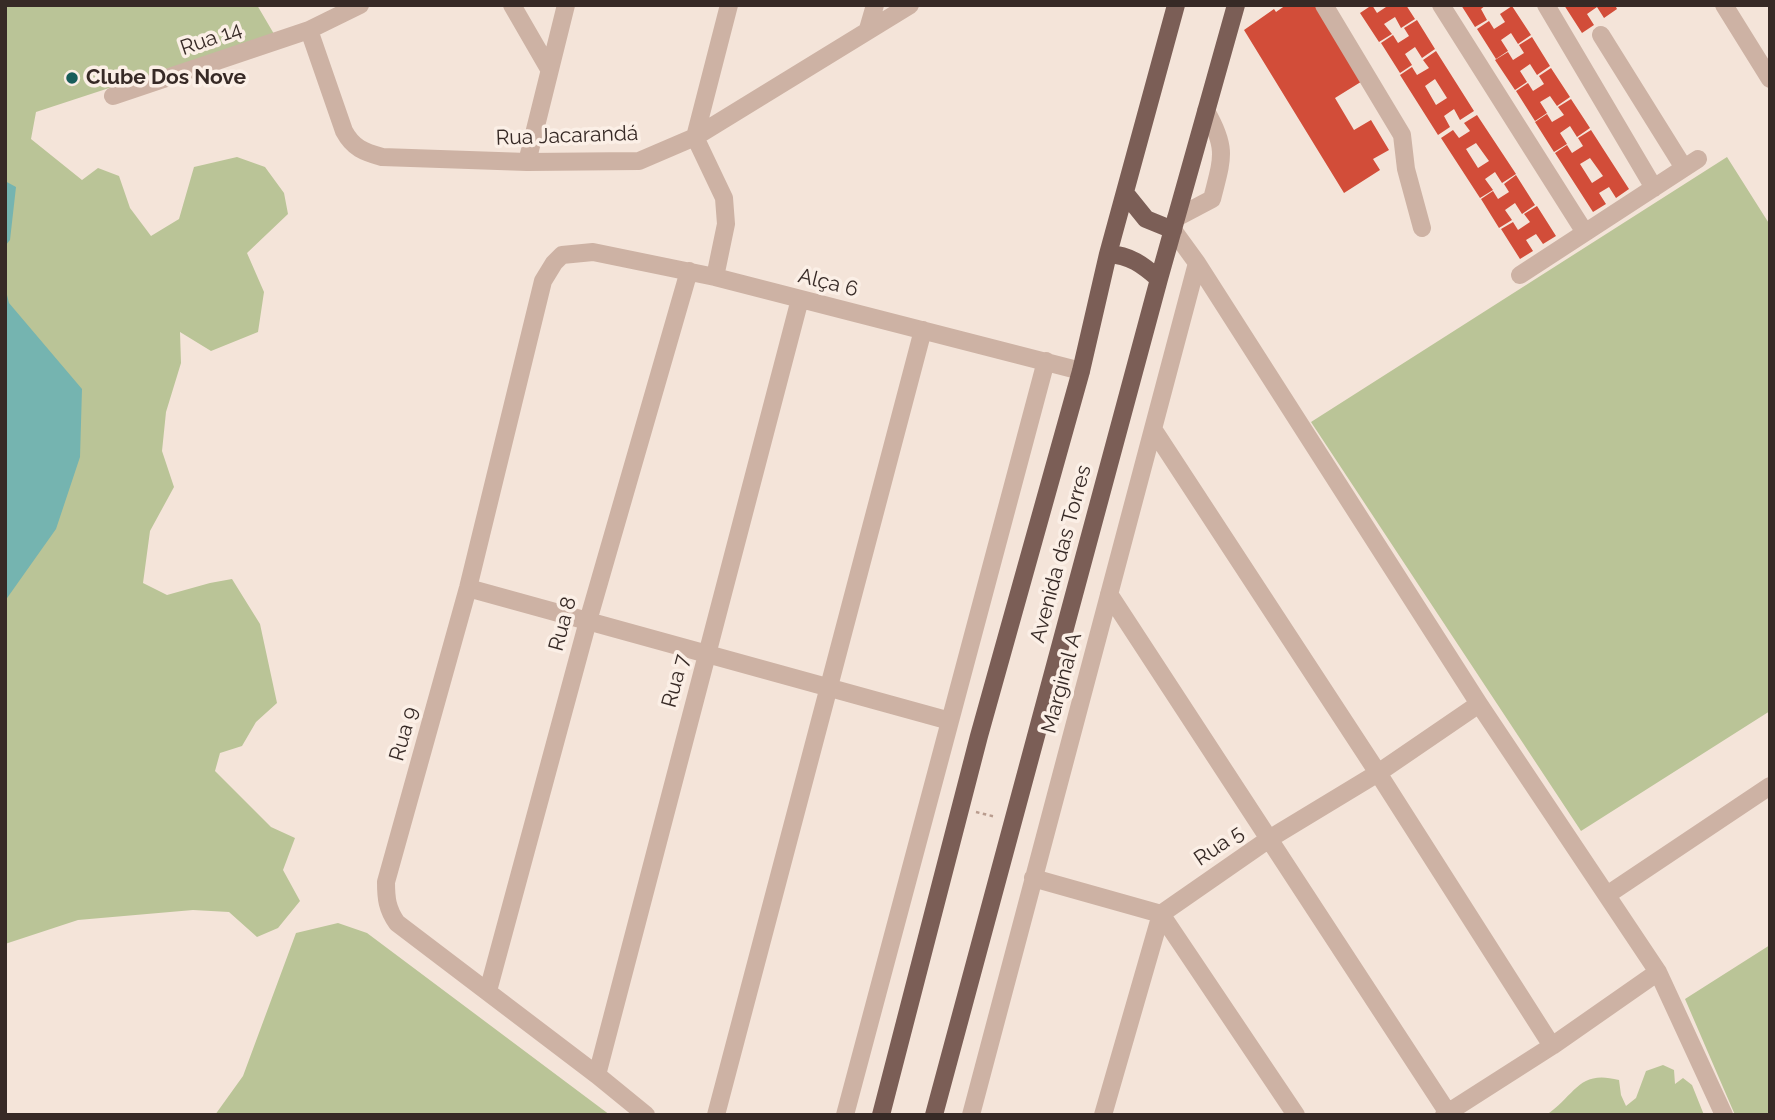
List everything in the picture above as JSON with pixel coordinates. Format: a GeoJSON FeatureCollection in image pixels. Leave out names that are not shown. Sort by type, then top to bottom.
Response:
{"type":"FeatureCollection","features":[{"type":"Feature","properties":{"kind":"main road","name":"Avenida das Torres"},"geometry":{"type":"LineString","coordinates":[[881,1115],[960,808],[1082,371],[1108,254],[1176,5]]}},
{"type":"Feature","properties":{"kind":"main road","name":"Avenida das Torres"},"geometry":{"type":"LineString","coordinates":[[934,1115],[1159,279],[1236,5]]}},
{"type":"Feature","properties":{"kind":"main road"},"geometry":{"type":"LineString","coordinates":[[1125,193],[1146,219],[1175,224]]}},
{"type":"Feature","properties":{"kind":"main road"},"geometry":{"type":"LineString","coordinates":[[1108,254],[1126,256],[1141,263],[1159,279]]}},
{"type":"Feature","properties":{"kind":"street"},"geometry":{"type":"LineString","coordinates":[[512,5],[548,69]]}},
{"type":"Feature","properties":{"kind":"street"},"geometry":{"type":"LineString","coordinates":[[527,162],[566,5]]}},
{"type":"Feature","properties":{"kind":"street"},"geometry":{"type":"LineString","coordinates":[[715,277],[726,224],[724,198],[695,137],[729,5]]}},
{"type":"Feature","properties":{"kind":"street"},"geometry":{"type":"LineString","coordinates":[[868,29],[875,5]]}},
{"type":"Feature","properties":{"kind":"street","name":"Rua Jacarandá"},"geometry":{"type":"LineString","coordinates":[[309,30],[344,131],[351,144],[366,153],[382,157],[527,162],[639,161],[695,137],[910,5]]}},
{"type":"Feature","properties":{"kind":"street"},"geometry":{"type":"LineString","coordinates":[[1324,5],[1402,135],[1406,169],[1422,228]]}},
{"type":"Feature","properties":{"kind":"street"},"geometry":{"type":"LineString","coordinates":[[1441,5],[1584,231]]}},
{"type":"Feature","properties":{"kind":"street"},"geometry":{"type":"LineString","coordinates":[[1546,5],[1654,188]]}},
{"type":"Feature","properties":{"kind":"street","name":"Rua 14"},"geometry":{"type":"LineString","coordinates":[[113,96],[309,30],[356,6]]}},
{"type":"Feature","properties":{"kind":"street"},"geometry":{"type":"LineString","coordinates":[[1727,7],[1770,79]]}},
{"type":"Feature","properties":{"kind":"street"},"geometry":{"type":"LineString","coordinates":[[1520,275],[1691,163],[1601,35]]}},
{"type":"Feature","properties":{"kind":"street"},"geometry":{"type":"LineString","coordinates":[[1206,111],[1219,134],[1223,155],[1212,199],[1175,224],[1197,263],[1479,704],[1658,972],[1724,1115]]}},
{"type":"Feature","properties":{"kind":"street","name":"Alça 6"},"geometry":{"type":"LineString","coordinates":[[562,255],[593,253],[689,271],[1082,371]]}},
{"type":"Feature","properties":{"kind":"street","name":"Rua 9"},"geometry":{"type":"LineString","coordinates":[[562,255],[543,281],[468,588],[386,882],[386,900],[389,913],[397,923],[646,1115]]}},
{"type":"Feature","properties":{"kind":"street","name":"Marginal A"},"geometry":{"type":"LineString","coordinates":[[971,1115],[1197,263]]}},
{"type":"Feature","properties":{"kind":"street","name":"Rua 8"},"geometry":{"type":"LineString","coordinates":[[488,991],[588,621],[689,271]]}},
{"type":"Feature","properties":{"kind":"street","name":"Rua 7"},"geometry":{"type":"LineString","coordinates":[[597,1075],[800,299]]}},
{"type":"Feature","properties":{"kind":"street"},"geometry":{"type":"LineString","coordinates":[[716,1115],[831,688],[923,330]]}},
{"type":"Feature","properties":{"kind":"street"},"geometry":{"type":"LineString","coordinates":[[845,1115],[1046,361]]}},
{"type":"Feature","properties":{"kind":"street"},"geometry":{"type":"LineString","coordinates":[[1153,429],[1378,773],[1552,1046]]}},
{"type":"Feature","properties":{"kind":"street"},"geometry":{"type":"LineString","coordinates":[[468,588],[950,721]]}},
{"type":"Feature","properties":{"kind":"street"},"geometry":{"type":"LineString","coordinates":[[1109,594],[1446,1114],[1552,1046],[1658,972]]}},
{"type":"Feature","properties":{"kind":"street","name":"Rua 5"},"geometry":{"type":"LineString","coordinates":[[1161,914],[1269,839],[1378,773],[1479,704]]}},
{"type":"Feature","properties":{"kind":"street"},"geometry":{"type":"LineString","coordinates":[[1607,895],[1770,786]]}},
{"type":"Feature","properties":{"kind":"street"},"geometry":{"type":"LineString","coordinates":[[1033,878],[1161,914],[1296,1115]]}},
{"type":"Feature","properties":{"kind":"street"},"geometry":{"type":"LineString","coordinates":[[1103,1115],[1161,914]]}},
{"type":"Feature","properties":{"kind":"path"},"geometry":{"type":"LineString","coordinates":[[960,808],[1013,821]]}},
{"type":"Feature","properties":{"kind":"green space"},"geometry":{"type":"Polygon","coordinates":[[[5,5],[257,5],[274,34],[36,112],[31,139],[82,180],[98,168],[119,176],[130,208],[151,236],[179,219],[194,167],[237,157],[265,167],[284,193],[288,214],[247,253],[264,292],[258,332],[211,351],[180,332],[181,363],[166,412],[162,451],[174,487],[150,531],[143,583],[167,595],[232,579],[260,624],[277,703],[256,722],[242,746],[220,753],[215,771],[271,827],[295,838],[283,870],[300,901],[278,928],[257,937],[229,912],[193,910],[78,920],[5,944],[5,5]]]}},
{"type":"Feature","properties":{"kind":"green space"},"geometry":{"type":"Polygon","coordinates":[[[1727,157],[1770,225],[1770,711],[1581,831],[1311,422],[1727,157]]]}},
{"type":"Feature","properties":{"kind":"green space"},"geometry":{"type":"Polygon","coordinates":[[[338,923],[367,933],[610,1115],[215,1115],[243,1076],[296,933],[338,923]]]}},
{"type":"Feature","properties":{"kind":"green space"},"geometry":{"type":"Polygon","coordinates":[[[1770,945],[1770,1115],[1735,1115],[1685,999],[1770,945]]]}},
{"type":"Feature","properties":{"kind":"green space"},"geometry":{"type":"Polygon","coordinates":[[[1663,1065],[1674,1070],[1675,1084],[1683,1078],[1692,1085],[1704,1115],[1546,1115],[1578,1086],[1595,1078],[1619,1080],[1626,1106],[1636,1098],[1646,1071],[1663,1065]]]}},
{"type":"Feature","properties":{"kind":"water"},"geometry":{"type":"Polygon","coordinates":[[[5,181],[16,187],[10,240],[5,246],[5,181]]]}},
{"type":"Feature","properties":{"kind":"water"},"geometry":{"type":"Polygon","coordinates":[[[5,287],[9,303],[82,389],[80,457],[56,529],[5,601],[5,287]]]}},
{"type":"Feature","properties":{"kind":"building"},"geometry":{"type":"Polygon","coordinates":[[[1286,5],[1329,5],[1372,75],[1335,98],[1354,130],[1371,120],[1389,150],[1373,159],[1380,170],[1344,193],[1244,30],[1274,9],[1276,12],[1286,5]]]}},
{"type":"Feature","properties":{"kind":"building"},"geometry":{"type":"Polygon","coordinates":[[[1372,5],[1377,13],[1389,5],[1406,5],[1415,19],[1401,28],[1395,17],[1384,24],[1392,34],[1379,42],[1360,13],[1372,5]]]}},
{"type":"Feature","properties":{"kind":"building"},"geometry":{"type":"Polygon","coordinates":[[[1461,5],[1486,5],[1481,9],[1487,20],[1475,27],[1461,5]]]}},
{"type":"Feature","properties":{"kind":"building"},"geometry":{"type":"Polygon","coordinates":[[[1564,5],[1615,5],[1617,9],[1604,18],[1597,7],[1587,14],[1594,25],[1582,33],[1564,5]]]}},
{"type":"Feature","properties":{"kind":"building"},"geometry":{"type":"Polygon","coordinates":[[[1512,6],[1531,35],[1518,44],[1511,33],[1501,40],[1508,51],[1496,59],[1477,29],[1489,21],[1494,29],[1505,22],[1500,14],[1512,6]]]}},
{"type":"Feature","properties":{"kind":"building"},"geometry":{"type":"Polygon","coordinates":[[[1417,20],[1435,49],[1422,58],[1415,47],[1405,54],[1412,65],[1400,73],[1381,43],[1393,35],[1398,43],[1409,36],[1404,28],[1417,20]]]}},
{"type":"Feature","properties":{"kind":"building"},"geometry":{"type":"Polygon","coordinates":[[[1532,37],[1550,66],[1537,75],[1530,64],[1520,71],[1527,82],[1515,90],[1495,60],[1508,52],[1513,60],[1524,53],[1519,45],[1532,37]]]}},
{"type":"Feature","properties":{"kind":"building"},"geometry":{"type":"Polygon","coordinates":[[[1436,51],[1474,111],[1460,120],[1454,109],[1444,116],[1450,127],[1438,135],[1400,75],[1412,67],[1417,75],[1429,68],[1423,60],[1436,51]],[[1435,79],[1425,86],[1436,105],[1447,98],[1435,79]]]}},
{"type":"Feature","properties":{"kind":"building"},"geometry":{"type":"Polygon","coordinates":[[[1551,68],[1570,97],[1557,106],[1550,96],[1540,102],[1547,113],[1535,121],[1516,91],[1528,83],[1533,91],[1544,84],[1539,76],[1551,68]]]}},
{"type":"Feature","properties":{"kind":"building"},"geometry":{"type":"Polygon","coordinates":[[[1571,99],[1590,128],[1577,137],[1570,126],[1560,133],[1567,144],[1554,152],[1535,122],[1547,114],[1552,122],[1564,115],[1558,107],[1571,99]]]}},
{"type":"Feature","properties":{"kind":"building"},"geometry":{"type":"Polygon","coordinates":[[[1477,115],[1516,174],[1502,183],[1495,172],[1485,179],[1493,190],[1480,198],[1441,138],[1453,130],[1459,138],[1470,131],[1464,123],[1477,115]],[[1476,143],[1466,149],[1478,168],[1489,161],[1476,143]]]}},
{"type":"Feature","properties":{"kind":"building"},"geometry":{"type":"Polygon","coordinates":[[[1591,130],[1629,189],[1616,198],[1609,187],[1599,193],[1606,204],[1593,212],[1555,153],[1567,145],[1572,153],[1583,146],[1578,138],[1591,130]],[[1590,158],[1580,164],[1592,183],[1603,176],[1590,158]]]}},
{"type":"Feature","properties":{"kind":"building"},"geometry":{"type":"Polygon","coordinates":[[[1516,175],[1535,205],[1522,214],[1515,203],[1505,210],[1512,220],[1499,228],[1481,199],[1493,191],[1498,199],[1509,192],[1504,184],[1516,175]]]}},
{"type":"Feature","properties":{"kind":"building"},"geometry":{"type":"Polygon","coordinates":[[[1537,206],[1556,236],[1543,244],[1536,234],[1526,240],[1533,251],[1520,259],[1501,229],[1513,222],[1518,230],[1530,222],[1524,214],[1537,206]]]}},
{"type":"Feature","properties":{"kind":"place","name":"Clube Dos Nove"},"geometry":{"type":"Point","coordinates":[72,78]}}]}
